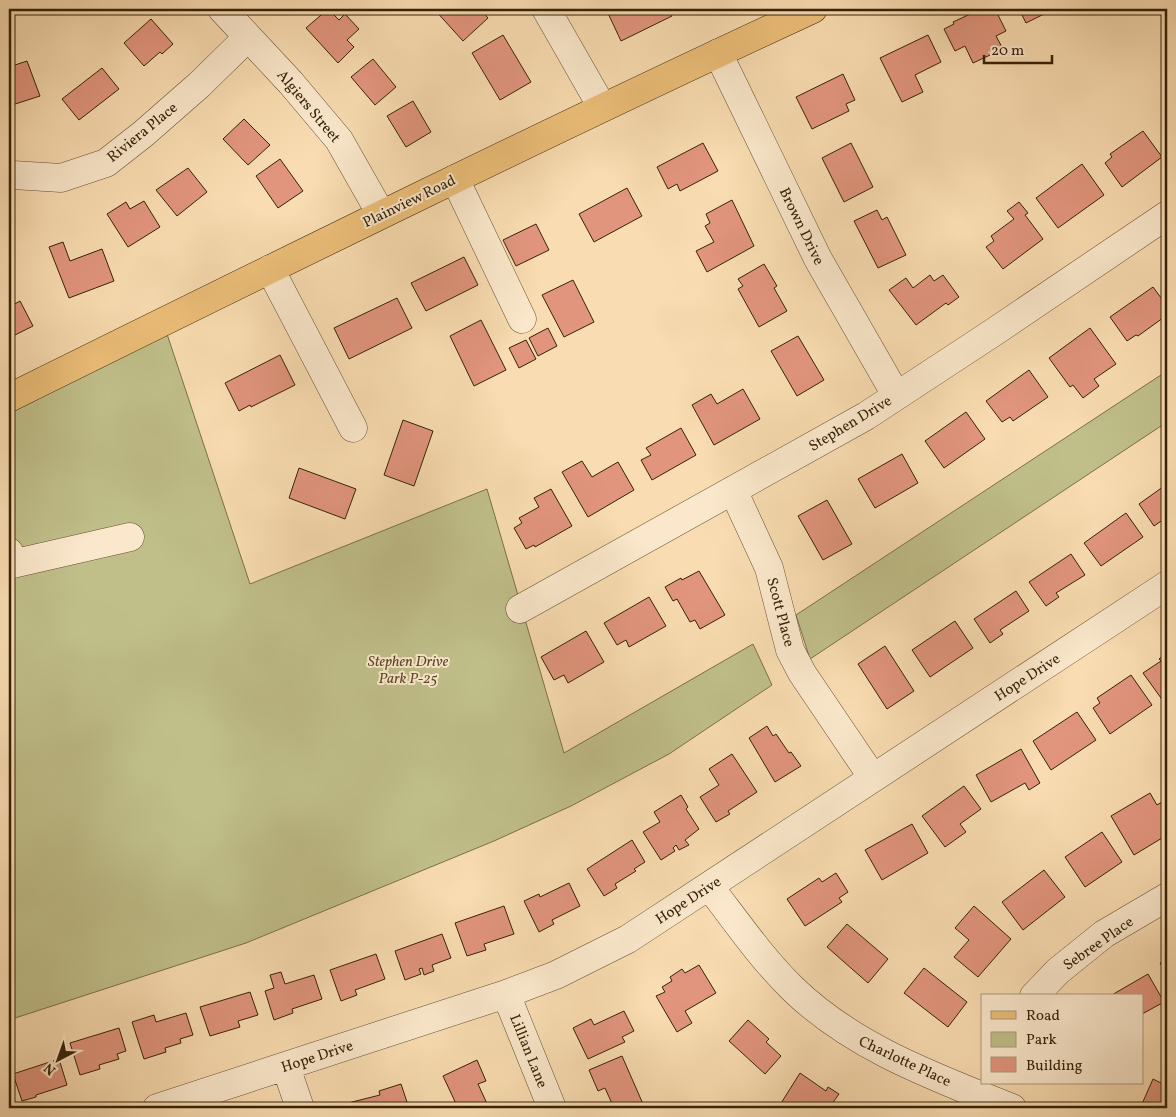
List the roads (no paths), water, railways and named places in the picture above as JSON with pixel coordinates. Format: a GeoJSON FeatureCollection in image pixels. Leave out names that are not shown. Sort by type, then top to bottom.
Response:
{"type":"FeatureCollection","features":[{"type":"Feature","properties":{"kind":"main road","name":"Plainview Road"},"geometry":{"type":"LineString","coordinates":[[9,398],[602,107],[813,9]]}},
{"type":"Feature","properties":{"kind":"street","name":"Algiers Street"},"geometry":{"type":"LineString","coordinates":[[222,9],[291,83],[339,140],[381,214]]}},
{"type":"Feature","properties":{"kind":"street"},"geometry":{"type":"LineString","coordinates":[[546,9],[602,107]]}},
{"type":"Feature","properties":{"kind":"street","name":"Riviera Place"},"geometry":{"type":"LineString","coordinates":[[13,175],[61,178],[106,163],[143,134],[199,85],[248,37]]}},
{"type":"Feature","properties":{"kind":"street","name":"Brown Drive"},"geometry":{"type":"LineString","coordinates":[[718,53],[818,259],[896,395]]}},
{"type":"Feature","properties":{"kind":"street"},"geometry":{"type":"LineString","coordinates":[[455,179],[522,319]]}},
{"type":"Feature","properties":{"kind":"street","name":"Stephen Drive"},"geometry":{"type":"LineString","coordinates":[[520,609],[866,416],[994,332],[1167,214]]}},
{"type":"Feature","properties":{"kind":"street"},"geometry":{"type":"LineString","coordinates":[[270,269],[353,428]]}},
{"type":"Feature","properties":{"kind":"street","name":"Scott Place"},"geometry":{"type":"LineString","coordinates":[[733,490],[769,568],[790,650],[802,674],[873,778]]}},
{"type":"Feature","properties":{"kind":"street"},"geometry":{"type":"LineString","coordinates":[[9,552],[12,564],[130,537]]}},
{"type":"Feature","properties":{"kind":"street","name":"Hope Drive"},"geometry":{"type":"LineString","coordinates":[[157,1108],[506,994],[556,975],[628,939],[1167,584]]}},
{"type":"Feature","properties":{"kind":"street","name":"Charlotte Place"},"geometry":{"type":"LineString","coordinates":[[709,886],[764,958],[793,989],[825,1017],[857,1039],[892,1058],[979,1087],[1012,1108]]}},
{"type":"Feature","properties":{"kind":"street","name":"Sebree Place"},"geometry":{"type":"LineString","coordinates":[[1036,994],[1058,971],[1104,934],[1167,897]]}},
{"type":"Feature","properties":{"kind":"street","name":"Lillian Lane"},"geometry":{"type":"LineString","coordinates":[[506,994],[552,1108]]}},
{"type":"Feature","properties":{"kind":"street"},"geometry":{"type":"LineString","coordinates":[[286,1067],[300,1108]]}},
{"type":"Feature","properties":{"kind":"park label","name":"Stephen Drive Park P-25"},"geometry":{"type":"Point","coordinates":[408,670]}}]}
